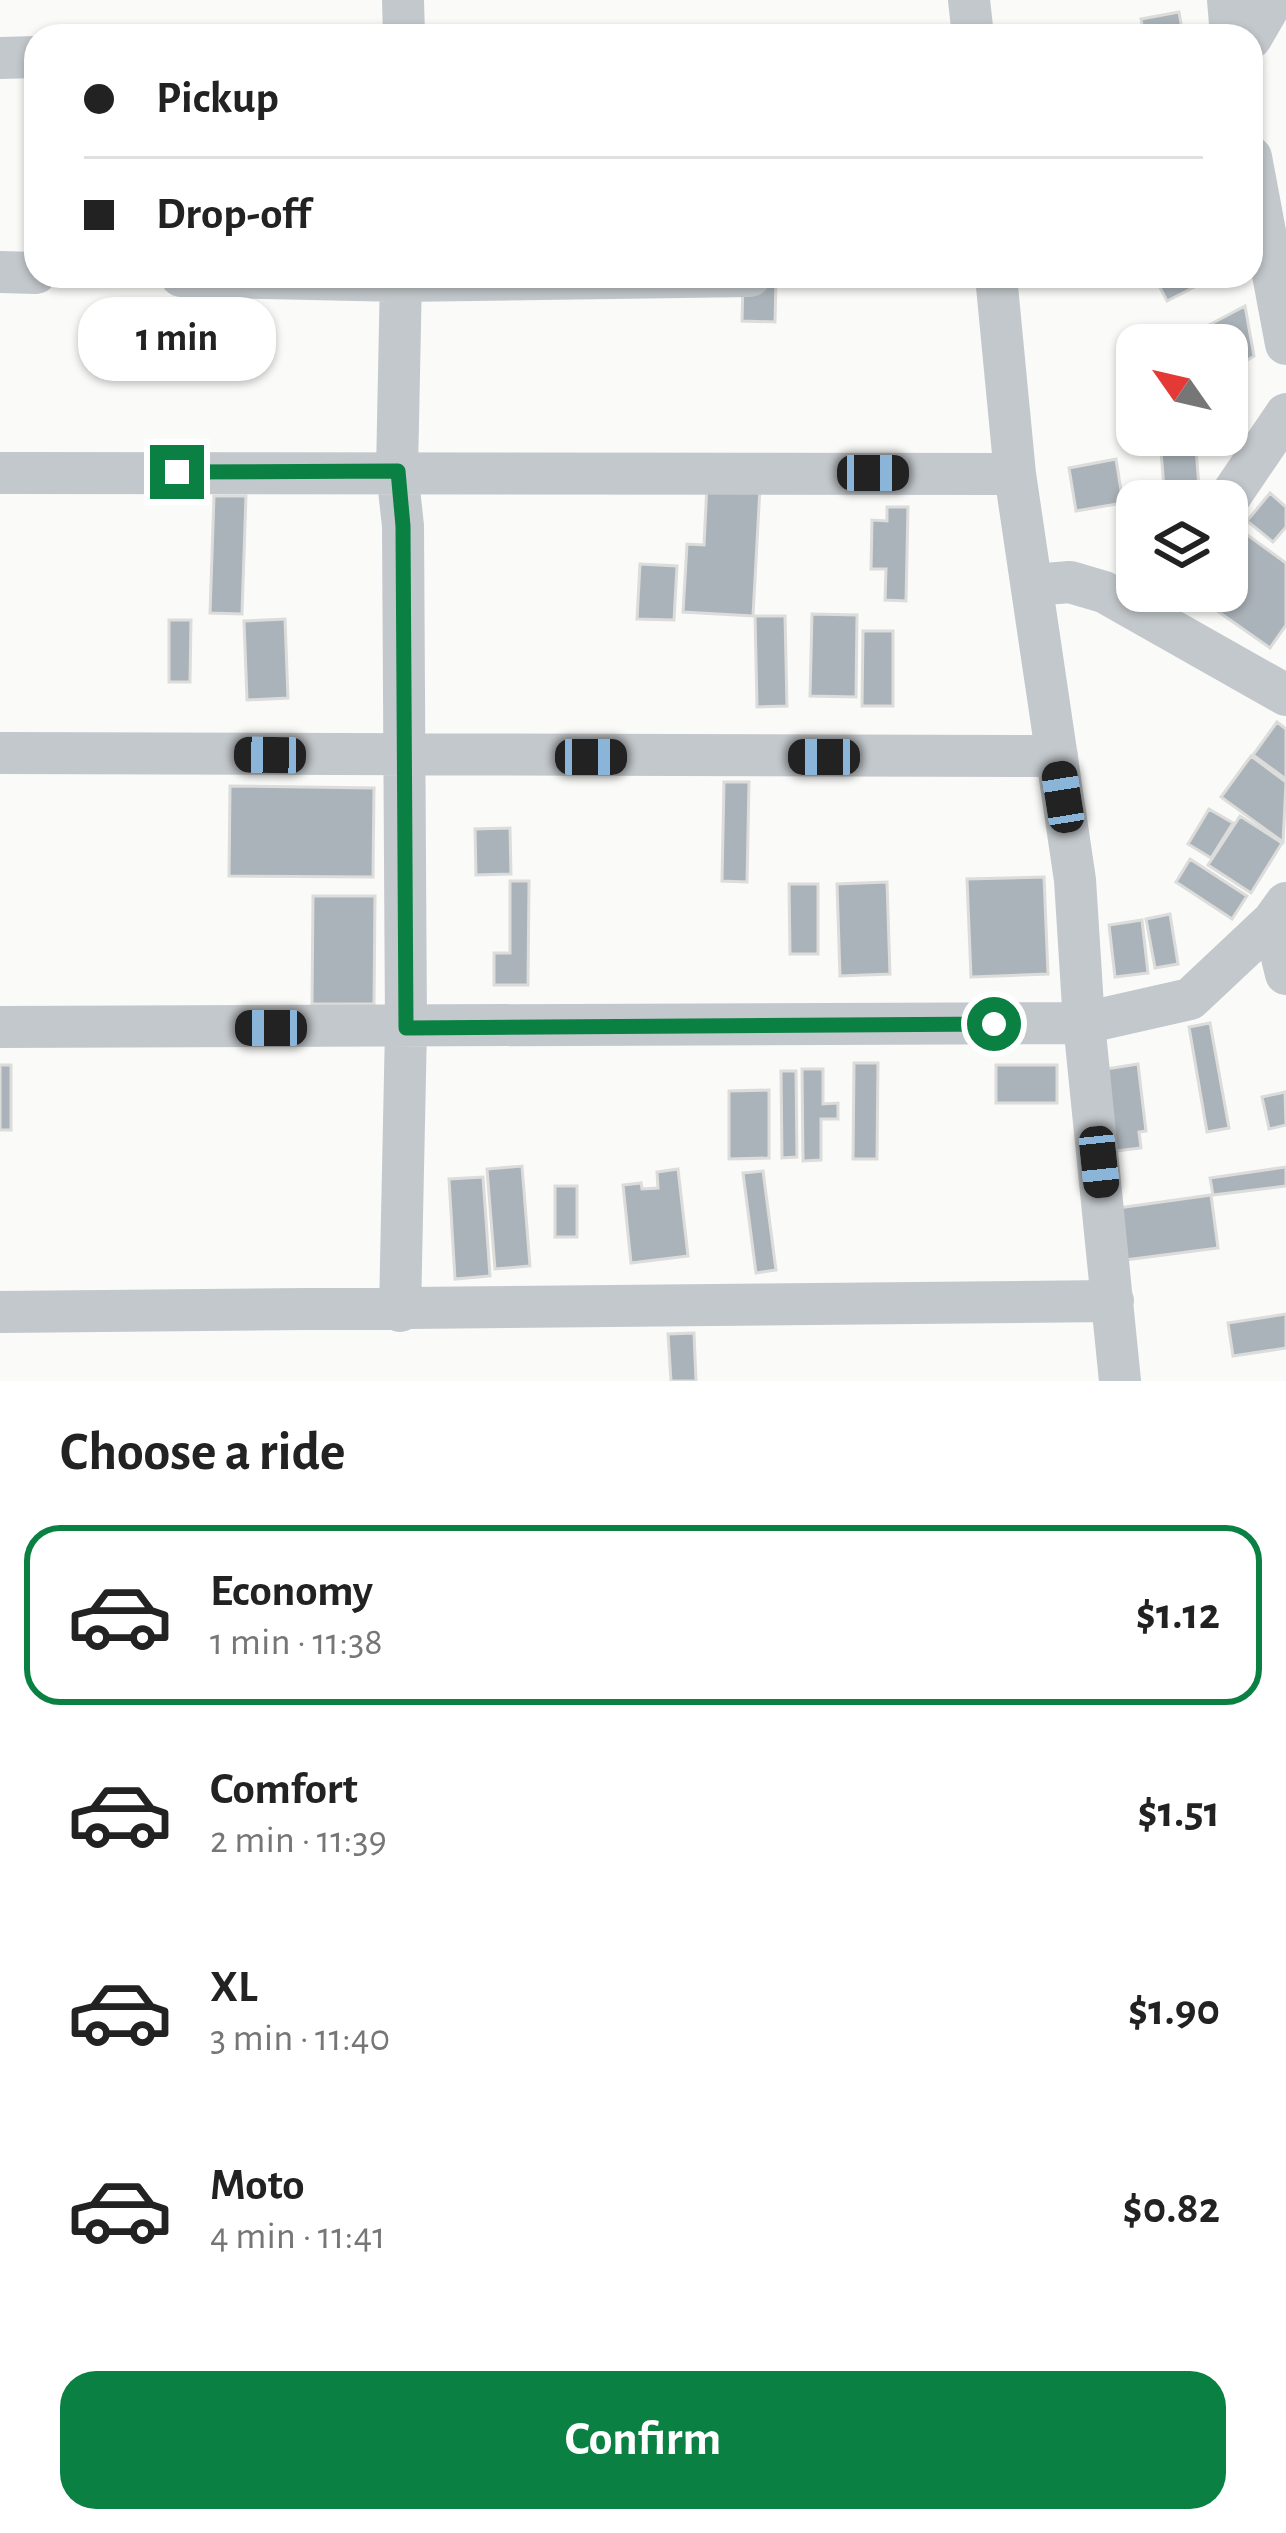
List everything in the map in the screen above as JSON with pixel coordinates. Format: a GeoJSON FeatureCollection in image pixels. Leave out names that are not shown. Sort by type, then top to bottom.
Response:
{"type":"FeatureCollection","features":[{"type":"Feature","properties":{"kind":"street"},"geometry":{"type":"LineString","coordinates":[[1263,221],[1286,344]]}},
{"type":"Feature","properties":{"kind":"street"},"geometry":{"type":"LineString","coordinates":[[400,288],[406,1028],[400,1311]]}},
{"type":"Feature","properties":{"kind":"street"},"geometry":{"type":"LineString","coordinates":[[997,288],[1016,474],[1075,880],[1084,1023],[1120,1381]]}},
{"type":"Feature","properties":{"kind":"street"},"geometry":{"type":"LineString","coordinates":[[1241,480],[1286,414]]}},
{"type":"Feature","properties":{"kind":"street"},"geometry":{"type":"LineString","coordinates":[[0,473],[1016,474]]}},
{"type":"Feature","properties":{"kind":"street"},"geometry":{"type":"LineString","coordinates":[[1033,585],[1070,582],[1116,594]]}},
{"type":"Feature","properties":{"kind":"street"},"geometry":{"type":"LineString","coordinates":[[1171,612],[1286,695]]}},
{"type":"Feature","properties":{"kind":"street"},"geometry":{"type":"LineString","coordinates":[[0,752],[1057,756]]}},
{"type":"Feature","properties":{"kind":"street"},"geometry":{"type":"LineString","coordinates":[[0,1027],[1084,1023],[1190,999],[1280,912]]}},
{"type":"Feature","properties":{"kind":"street"},"geometry":{"type":"LineString","coordinates":[[1280,912],[1286,974]]}},
{"type":"Feature","properties":{"kind":"street"},"geometry":{"type":"LineString","coordinates":[[0,1312],[1113,1301]]}},
{"type":"Feature","properties":{"kind":"building"},"geometry":{"type":"Polygon","coordinates":[[[1179,12],[1181,24],[1142,24],[1141,19],[1179,12]]]}},
{"type":"Feature","properties":{"kind":"building"},"geometry":{"type":"Polygon","coordinates":[[[743,288],[776,288],[775,322],[742,321],[743,288]]]}},
{"type":"Feature","properties":{"kind":"building"},"geometry":{"type":"Polygon","coordinates":[[[1160,288],[1192,288],[1167,301],[1160,288]]]}},
{"type":"Feature","properties":{"kind":"building"},"geometry":{"type":"Polygon","coordinates":[[[1245,306],[1254,356],[1248,360],[1248,324],[1211,324],[1245,306]]]}},
{"type":"Feature","properties":{"kind":"building"},"geometry":{"type":"Polygon","coordinates":[[[1161,456],[1197,456],[1198,480],[1163,480],[1161,456]]]}},
{"type":"Feature","properties":{"kind":"building"},"geometry":{"type":"Polygon","coordinates":[[[1116,459],[1116,504],[1076,511],[1069,468],[1116,459]]]}},
{"type":"Feature","properties":{"kind":"building"},"geometry":{"type":"Polygon","coordinates":[[[707,484],[760,487],[753,616],[683,612],[687,544],[704,545],[707,484]]]}},
{"type":"Feature","properties":{"kind":"building"},"geometry":{"type":"Polygon","coordinates":[[[1270,493],[1286,507],[1286,527],[1273,542],[1248,520],[1270,493]]]}},
{"type":"Feature","properties":{"kind":"building"},"geometry":{"type":"Polygon","coordinates":[[[214,496],[246,496],[242,614],[210,613],[214,496]]]}},
{"type":"Feature","properties":{"kind":"building"},"geometry":{"type":"Polygon","coordinates":[[[887,507],[908,507],[906,601],[885,600],[886,569],[871,569],[872,520],[887,521],[887,507]]]}},
{"type":"Feature","properties":{"kind":"building"},"geometry":{"type":"Polygon","coordinates":[[[1248,535],[1286,563],[1286,625],[1270,648],[1219,612],[1248,612],[1248,535]]]}},
{"type":"Feature","properties":{"kind":"building"},"geometry":{"type":"Polygon","coordinates":[[[640,564],[677,566],[674,620],[637,619],[640,564]]]}},
{"type":"Feature","properties":{"kind":"building"},"geometry":{"type":"Polygon","coordinates":[[[812,614],[857,615],[856,697],[810,696],[812,614]]]}},
{"type":"Feature","properties":{"kind":"building"},"geometry":{"type":"Polygon","coordinates":[[[755,616],[785,616],[787,706],[757,707],[755,616]]]}},
{"type":"Feature","properties":{"kind":"building"},"geometry":{"type":"Polygon","coordinates":[[[285,619],[288,698],[247,700],[244,621],[285,619]]]}},
{"type":"Feature","properties":{"kind":"building"},"geometry":{"type":"Polygon","coordinates":[[[169,620],[191,620],[190,682],[169,682],[169,620]]]}},
{"type":"Feature","properties":{"kind":"building"},"geometry":{"type":"Polygon","coordinates":[[[863,631],[893,631],[893,706],[862,706],[863,631]]]}},
{"type":"Feature","properties":{"kind":"building"},"geometry":{"type":"Polygon","coordinates":[[[1277,722],[1286,729],[1286,779],[1253,755],[1277,722]]]}},
{"type":"Feature","properties":{"kind":"building"},"geometry":{"type":"Polygon","coordinates":[[[1251,756],[1286,782],[1283,842],[1221,797],[1251,756]]]}},
{"type":"Feature","properties":{"kind":"building"},"geometry":{"type":"Polygon","coordinates":[[[724,782],[749,782],[747,882],[722,881],[724,782]]]}},
{"type":"Feature","properties":{"kind":"building"},"geometry":{"type":"Polygon","coordinates":[[[230,786],[374,788],[373,877],[229,876],[230,786]]]}},
{"type":"Feature","properties":{"kind":"building"},"geometry":{"type":"Polygon","coordinates":[[[1209,809],[1233,823],[1211,858],[1188,844],[1209,809]]]}},
{"type":"Feature","properties":{"kind":"building"},"geometry":{"type":"Polygon","coordinates":[[[1240,816],[1282,843],[1251,893],[1208,865],[1240,816]]]}},
{"type":"Feature","properties":{"kind":"building"},"geometry":{"type":"Polygon","coordinates":[[[510,828],[511,874],[476,875],[475,829],[510,828]]]}},
{"type":"Feature","properties":{"kind":"building"},"geometry":{"type":"Polygon","coordinates":[[[1190,859],[1247,896],[1232,919],[1176,882],[1190,859]]]}},
{"type":"Feature","properties":{"kind":"building"},"geometry":{"type":"Polygon","coordinates":[[[1044,877],[1048,974],[971,977],[967,879],[1044,877]]]}},
{"type":"Feature","properties":{"kind":"building"},"geometry":{"type":"Polygon","coordinates":[[[510,881],[529,881],[528,985],[494,985],[494,953],[510,953],[510,881]]]}},
{"type":"Feature","properties":{"kind":"building"},"geometry":{"type":"Polygon","coordinates":[[[887,882],[890,974],[840,976],[837,884],[887,882]]]}},
{"type":"Feature","properties":{"kind":"building"},"geometry":{"type":"Polygon","coordinates":[[[789,884],[818,884],[818,954],[790,954],[789,884]]]}},
{"type":"Feature","properties":{"kind":"building"},"geometry":{"type":"Polygon","coordinates":[[[313,896],[375,896],[374,1004],[312,1004],[313,896]]]}},
{"type":"Feature","properties":{"kind":"building"},"geometry":{"type":"Polygon","coordinates":[[[1170,914],[1178,964],[1155,968],[1146,919],[1170,914]]]}},
{"type":"Feature","properties":{"kind":"building"},"geometry":{"type":"Polygon","coordinates":[[[1142,920],[1148,973],[1115,977],[1109,925],[1142,920]]]}},
{"type":"Feature","properties":{"kind":"building"},"geometry":{"type":"Polygon","coordinates":[[[1210,1023],[1229,1128],[1207,1132],[1189,1027],[1210,1023]]]}},
{"type":"Feature","properties":{"kind":"building"},"geometry":{"type":"Polygon","coordinates":[[[854,1063],[878,1063],[877,1159],[853,1159],[854,1063]]]}},
{"type":"Feature","properties":{"kind":"building"},"geometry":{"type":"Polygon","coordinates":[[[1138,1064],[1146,1131],[1139,1132],[1141,1148],[1116,1151],[1106,1069],[1138,1064]]]}},
{"type":"Feature","properties":{"kind":"building"},"geometry":{"type":"Polygon","coordinates":[[[0,1065],[11,1065],[11,1130],[0,1130],[0,1065]]]}},
{"type":"Feature","properties":{"kind":"building"},"geometry":{"type":"Polygon","coordinates":[[[996,1065],[1057,1065],[1057,1103],[996,1103],[996,1065]]]}},
{"type":"Feature","properties":{"kind":"building"},"geometry":{"type":"Polygon","coordinates":[[[802,1069],[823,1069],[823,1104],[838,1103],[838,1119],[821,1119],[821,1160],[803,1161],[802,1069]]]}},
{"type":"Feature","properties":{"kind":"building"},"geometry":{"type":"Polygon","coordinates":[[[781,1071],[796,1071],[797,1157],[782,1158],[781,1071]]]}},
{"type":"Feature","properties":{"kind":"building"},"geometry":{"type":"Polygon","coordinates":[[[769,1090],[769,1158],[729,1159],[729,1091],[769,1090]]]}},
{"type":"Feature","properties":{"kind":"building"},"geometry":{"type":"Polygon","coordinates":[[[1285,1092],[1286,1125],[1269,1129],[1262,1097],[1285,1092]]]}},
{"type":"Feature","properties":{"kind":"building"},"geometry":{"type":"Polygon","coordinates":[[[522,1166],[530,1266],[495,1269],[487,1169],[522,1166]]]}},
{"type":"Feature","properties":{"kind":"building"},"geometry":{"type":"Polygon","coordinates":[[[1286,1167],[1286,1186],[1213,1195],[1210,1178],[1286,1167]]]}},
{"type":"Feature","properties":{"kind":"building"},"geometry":{"type":"Polygon","coordinates":[[[678,1169],[688,1256],[631,1263],[623,1185],[658,1188],[657,1172],[678,1169]]]}},
{"type":"Feature","properties":{"kind":"building"},"geometry":{"type":"Polygon","coordinates":[[[763,1171],[776,1270],[756,1273],[743,1173],[763,1171]]]}},
{"type":"Feature","properties":{"kind":"building"},"geometry":{"type":"Polygon","coordinates":[[[483,1177],[490,1276],[455,1279],[449,1179],[483,1177]]]}},
{"type":"Feature","properties":{"kind":"building"},"geometry":{"type":"Polygon","coordinates":[[[555,1186],[577,1186],[577,1237],[555,1237],[555,1186]]]}},
{"type":"Feature","properties":{"kind":"building"},"geometry":{"type":"Polygon","coordinates":[[[1211,1195],[1218,1248],[1125,1260],[1118,1208],[1211,1195]]]}},
{"type":"Feature","properties":{"kind":"building"},"geometry":{"type":"Polygon","coordinates":[[[1286,1314],[1286,1348],[1233,1356],[1228,1323],[1286,1314]]]}},
{"type":"Feature","properties":{"kind":"building"},"geometry":{"type":"Polygon","coordinates":[[[694,1333],[696,1381],[671,1381],[668,1334],[694,1333]]]}},
{"type":"Feature","properties":{"kind":"route"},"geometry":{"type":"LineString","coordinates":[[177,472],[398,471],[403,526],[406,1028],[994,1024]]}}]}
